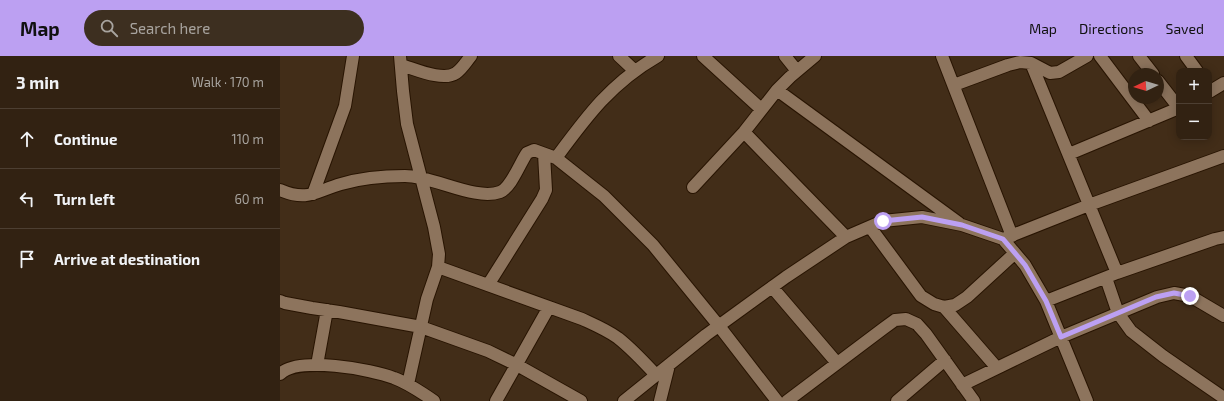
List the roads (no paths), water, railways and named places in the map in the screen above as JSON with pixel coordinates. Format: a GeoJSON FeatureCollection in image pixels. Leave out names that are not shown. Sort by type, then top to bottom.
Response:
{"type":"FeatureCollection","features":[{"type":"Feature","properties":{"kind":"street"},"geometry":{"type":"LineString","coordinates":[[313,194],[345,106],[354,56]]}},
{"type":"Feature","properties":{"kind":"street"},"geometry":{"type":"LineString","coordinates":[[408,384],[427,299],[438,267],[439,254],[438,243],[407,124],[401,60],[434,75],[452,76],[458,72],[471,56]]}},
{"type":"Feature","properties":{"kind":"street"},"geometry":{"type":"LineString","coordinates":[[619,56],[635,71]]}},
{"type":"Feature","properties":{"kind":"street"},"geometry":{"type":"LineString","coordinates":[[488,285],[542,199],[546,190],[550,156],[596,105],[616,86],[645,63],[658,56]]}},
{"type":"Feature","properties":{"kind":"street"},"geometry":{"type":"LineString","coordinates":[[703,56],[761,109]]}},
{"type":"Feature","properties":{"kind":"street"},"geometry":{"type":"LineString","coordinates":[[785,56],[797,71]]}},
{"type":"Feature","properties":{"kind":"street"},"geometry":{"type":"LineString","coordinates":[[693,187],[744,132],[777,90],[815,56]]}},
{"type":"Feature","properties":{"kind":"street"},"geometry":{"type":"LineString","coordinates":[[942,56],[954,85],[1008,238],[1015,252],[1025,265],[1046,301],[1087,401]]}},
{"type":"Feature","properties":{"kind":"street"},"geometry":{"type":"LineString","coordinates":[[954,85],[1020,62],[1031,62],[1050,73],[1059,72],[1087,56]]}},
{"type":"Feature","properties":{"kind":"street"},"geometry":{"type":"LineString","coordinates":[[1100,56],[1149,121]]}},
{"type":"Feature","properties":{"kind":"street"},"geometry":{"type":"LineString","coordinates":[[1139,56],[1148,68]]}},
{"type":"Feature","properties":{"kind":"street"},"geometry":{"type":"LineString","coordinates":[[1186,56],[1195,68]]}},
{"type":"Feature","properties":{"kind":"street"},"geometry":{"type":"LineString","coordinates":[[1031,62],[1089,205],[1111,276],[1118,314],[1131,331],[1141,339],[1224,398]]}},
{"type":"Feature","properties":{"kind":"street"},"geometry":{"type":"LineString","coordinates":[[1212,89],[1224,83]]}},
{"type":"Feature","properties":{"kind":"street"},"geometry":{"type":"LineString","coordinates":[[1164,89],[1176,104]]}},
{"type":"Feature","properties":{"kind":"street"},"geometry":{"type":"LineString","coordinates":[[777,90],[962,225]]}},
{"type":"Feature","properties":{"kind":"street"},"geometry":{"type":"LineString","coordinates":[[1068,154],[1176,109]]}},
{"type":"Feature","properties":{"kind":"street"},"geometry":{"type":"LineString","coordinates":[[744,132],[846,237]]}},
{"type":"Feature","properties":{"kind":"street"},"geometry":{"type":"LineString","coordinates":[[280,190],[302,196],[313,194],[341,184],[391,176],[421,177],[479,194],[490,194],[502,192],[510,183],[527,153],[534,150],[550,156],[604,196],[653,246],[719,326],[772,398]]}},
{"type":"Feature","properties":{"kind":"street"},"geometry":{"type":"LineString","coordinates":[[624,401],[719,326],[772,287],[846,237],[883,221],[922,217],[962,225],[1008,238],[1089,205],[1224,156]]}},
{"type":"Feature","properties":{"kind":"street"},"geometry":{"type":"LineString","coordinates":[[321,172],[341,184]]}},
{"type":"Feature","properties":{"kind":"street"},"geometry":{"type":"LineString","coordinates":[[870,227],[921,296],[934,304],[944,307],[955,305],[967,297],[1015,252]]}},
{"type":"Feature","properties":{"kind":"street"},"geometry":{"type":"LineString","coordinates":[[1046,301],[1215,238],[1224,237]]}},
{"type":"Feature","properties":{"kind":"street"},"geometry":{"type":"LineString","coordinates":[[438,267],[582,319],[611,334],[632,350],[656,375]]}},
{"type":"Feature","properties":{"kind":"street"},"geometry":{"type":"LineString","coordinates":[[772,287],[837,363]]}},
{"type":"Feature","properties":{"kind":"street"},"geometry":{"type":"LineString","coordinates":[[962,385],[1061,337],[1156,297],[1174,293],[1190,296],[1224,316]]}},
{"type":"Feature","properties":{"kind":"street"},"geometry":{"type":"LineString","coordinates":[[280,301],[421,327],[488,351],[517,365],[581,401]]}},
{"type":"Feature","properties":{"kind":"street"},"geometry":{"type":"LineString","coordinates":[[496,401],[549,307]]}},
{"type":"Feature","properties":{"kind":"street"},"geometry":{"type":"LineString","coordinates":[[944,307],[997,368]]}},
{"type":"Feature","properties":{"kind":"street"},"geometry":{"type":"LineString","coordinates":[[317,365],[328,310]]}},
{"type":"Feature","properties":{"kind":"street"},"geometry":{"type":"LineString","coordinates":[[787,401],[896,320],[906,320],[917,324],[974,401]]}},
{"type":"Feature","properties":{"kind":"street"},"geometry":{"type":"LineString","coordinates":[[898,401],[945,360]]}},
{"type":"Feature","properties":{"kind":"street"},"geometry":{"type":"LineString","coordinates":[[280,373],[294,367],[305,365],[364,369],[393,377],[408,384],[434,401]]}},
{"type":"Feature","properties":{"kind":"street"},"geometry":{"type":"LineString","coordinates":[[660,401],[669,365]]}}]}
